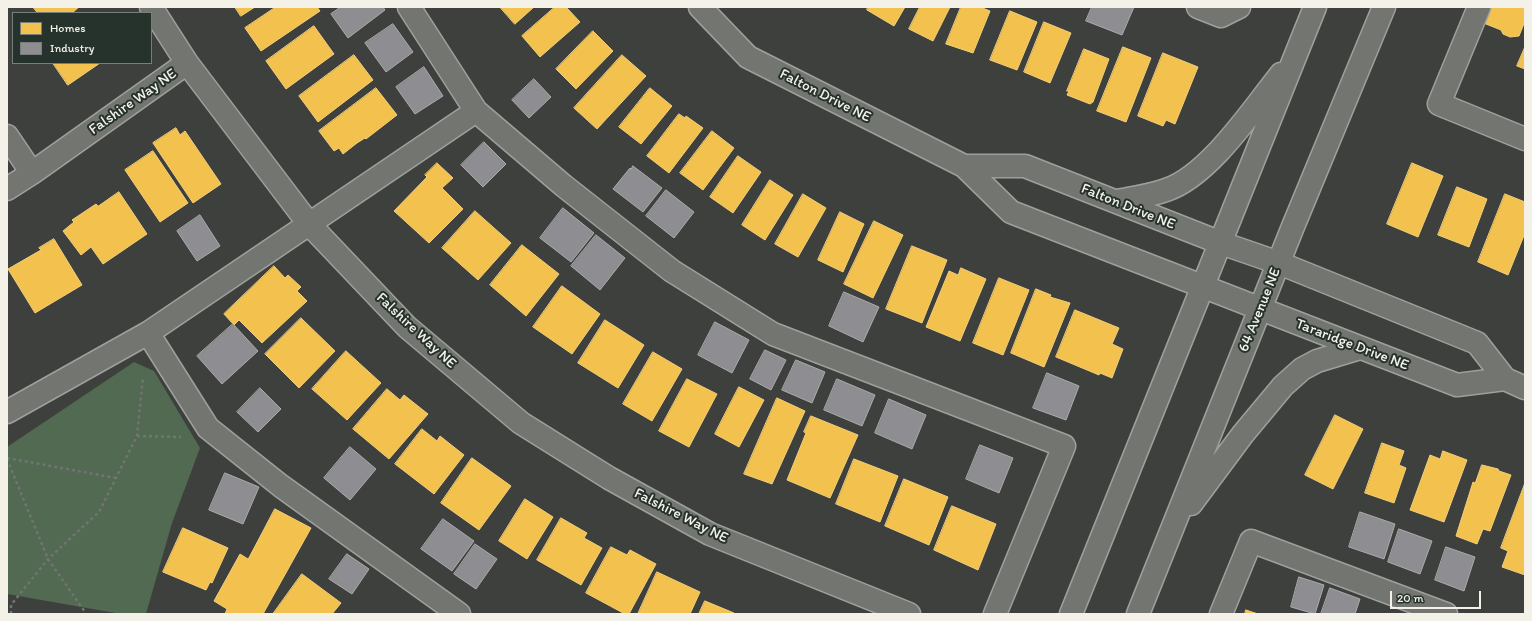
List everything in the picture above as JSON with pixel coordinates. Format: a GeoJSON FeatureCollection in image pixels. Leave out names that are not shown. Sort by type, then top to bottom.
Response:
{"type":"FeatureCollection","features":[{"type":"Feature","properties":{"kind":"street"},"geometry":{"type":"LineString","coordinates":[[151,7],[187,64]]}},
{"type":"Feature","properties":{"kind":"street"},"geometry":{"type":"LineString","coordinates":[[409,7],[476,111],[564,186],[672,271],[773,334],[1064,446],[995,614]]}},
{"type":"Feature","properties":{"kind":"street","name":"Falton Drive NE"},"geometry":{"type":"LineString","coordinates":[[700,7],[748,57],[964,166],[1011,212],[1202,288]]}},
{"type":"Feature","properties":{"kind":"street"},"geometry":{"type":"LineString","coordinates":[[1198,7],[1221,16],[1239,7]]}},
{"type":"Feature","properties":{"kind":"street"},"geometry":{"type":"LineString","coordinates":[[1071,614],[1221,243],[1314,7]]}},
{"type":"Feature","properties":{"kind":"street","name":"64 Avenue NE"},"geometry":{"type":"LineString","coordinates":[[1138,614],[1260,309],[1384,7]]}},
{"type":"Feature","properties":{"kind":"street"},"geometry":{"type":"LineString","coordinates":[[1479,7],[1439,104],[1525,139]]}},
{"type":"Feature","properties":{"kind":"street"},"geometry":{"type":"LineString","coordinates":[[1116,202],[1167,190],[1188,178],[1206,165],[1238,128],[1295,56]]}},
{"type":"Feature","properties":{"kind":"street","name":"Falshire Way NE"},"geometry":{"type":"LineString","coordinates":[[7,189],[187,64],[309,224],[407,327],[521,423],[609,478],[710,534],[909,614]]}},
{"type":"Feature","properties":{"kind":"street"},"geometry":{"type":"LineString","coordinates":[[7,412],[152,340],[309,224],[476,111]]}},
{"type":"Feature","properties":{"kind":"street"},"geometry":{"type":"LineString","coordinates":[[7,136],[32,173]]}},
{"type":"Feature","properties":{"kind":"street","name":"Falton Drive NE"},"geometry":{"type":"LineString","coordinates":[[964,166],[1025,166],[1221,243]]}},
{"type":"Feature","properties":{"kind":"street"},"geometry":{"type":"LineString","coordinates":[[1221,243],[1279,263],[1477,343],[1505,379],[1525,388]]}},
{"type":"Feature","properties":{"kind":"street","name":"Tararidge Drive NE"},"geometry":{"type":"LineString","coordinates":[[1202,288],[1456,385],[1505,379]]}},
{"type":"Feature","properties":{"kind":"street"},"geometry":{"type":"LineString","coordinates":[[152,340],[208,428],[282,486],[459,614]]}},
{"type":"Feature","properties":{"kind":"street"},"geometry":{"type":"LineString","coordinates":[[1174,527],[1244,434],[1283,386],[1302,369],[1317,361],[1360,348]]}},
{"type":"Feature","properties":{"kind":"street"},"geometry":{"type":"LineString","coordinates":[[1221,614],[1251,541],[1446,614]]}},
{"type":"Feature","properties":{"kind":"path"},"geometry":{"type":"LineString","coordinates":[[11,614],[11,605],[48,558],[99,512],[137,436],[144,362],[152,340]]}},
{"type":"Feature","properties":{"kind":"path"},"geometry":{"type":"LineString","coordinates":[[137,436],[193,437],[208,428]]}},
{"type":"Feature","properties":{"kind":"path"},"geometry":{"type":"LineString","coordinates":[[7,458],[116,478]]}},
{"type":"Feature","properties":{"kind":"path"},"geometry":{"type":"LineString","coordinates":[[7,458],[48,558],[85,614]]}},
{"type":"Feature","properties":{"kind":"green space"},"geometry":{"type":"Polygon","coordinates":[[[134,362],[154,371],[200,448],[172,523],[146,614],[121,614],[7,594],[7,447],[134,362]]]}},
{"type":"Feature","properties":{"kind":"building: Homes"},"geometry":{"type":"Polygon","coordinates":[[[33,7],[79,7],[73,12],[37,12],[33,7]]]}},
{"type":"Feature","properties":{"kind":"building: Homes"},"geometry":{"type":"Polygon","coordinates":[[[235,7],[255,7],[241,16],[235,7]]]}},
{"type":"Feature","properties":{"kind":"building: Homes"},"geometry":{"type":"Polygon","coordinates":[[[276,7],[317,7],[320,11],[261,51],[245,28],[276,7]]]}},
{"type":"Feature","properties":{"kind":"building: Homes"},"geometry":{"type":"Polygon","coordinates":[[[500,7],[534,7],[515,24],[500,7]]]}},
{"type":"Feature","properties":{"kind":"building: Homes"},"geometry":{"type":"Polygon","coordinates":[[[555,7],[566,7],[580,22],[540,57],[522,36],[555,7]]]}},
{"type":"Feature","properties":{"kind":"building: Homes"},"geometry":{"type":"Polygon","coordinates":[[[868,7],[905,7],[894,26],[867,10],[868,7]]]}},
{"type":"Feature","properties":{"kind":"building: Homes"},"geometry":{"type":"Polygon","coordinates":[[[920,7],[950,7],[933,41],[909,29],[920,7]]]}},
{"type":"Feature","properties":{"kind":"building: Homes"},"geometry":{"type":"Polygon","coordinates":[[[961,7],[980,7],[990,11],[973,53],[946,44],[961,7]]]}},
{"type":"Feature","properties":{"kind":"building: Homes"},"geometry":{"type":"Polygon","coordinates":[[[1485,7],[1525,7],[1525,21],[1519,36],[1510,37],[1503,34],[1501,30],[1481,22],[1485,7]]]}},
{"type":"Feature","properties":{"kind":"building: Homes"},"geometry":{"type":"Polygon","coordinates":[[[1010,11],[1037,22],[1017,70],[990,60],[1010,11]]]}},
{"type":"Feature","properties":{"kind":"building: Homes"},"geometry":{"type":"Polygon","coordinates":[[[1044,22],[1071,33],[1050,83],[1024,72],[1044,22]]]}},
{"type":"Feature","properties":{"kind":"building: Homes"},"geometry":{"type":"Polygon","coordinates":[[[314,26],[334,54],[286,89],[266,61],[314,26]]]}},
{"type":"Feature","properties":{"kind":"building: Homes"},"geometry":{"type":"Polygon","coordinates":[[[593,31],[613,51],[576,89],[556,69],[593,31]]]}},
{"type":"Feature","properties":{"kind":"building: Homes"},"geometry":{"type":"Polygon","coordinates":[[[1123,47],[1151,58],[1126,122],[1097,111],[1123,47]]]}},
{"type":"Feature","properties":{"kind":"building: Homes"},"geometry":{"type":"Polygon","coordinates":[[[1525,47],[1525,69],[1517,66],[1525,47]]]}},
{"type":"Feature","properties":{"kind":"building: Homes"},"geometry":{"type":"Polygon","coordinates":[[[1084,49],[1109,59],[1093,102],[1090,104],[1067,95],[1069,91],[1067,91],[1084,49]]]}},
{"type":"Feature","properties":{"kind":"building: Homes"},"geometry":{"type":"Polygon","coordinates":[[[1163,53],[1198,67],[1175,124],[1166,120],[1163,126],[1138,116],[1163,53]]]}},
{"type":"Feature","properties":{"kind":"building: Homes"},"geometry":{"type":"Polygon","coordinates":[[[354,55],[373,80],[318,122],[299,96],[354,55]]]}},
{"type":"Feature","properties":{"kind":"building: Homes"},"geometry":{"type":"Polygon","coordinates":[[[622,55],[646,76],[597,129],[574,108],[622,55]]]}},
{"type":"Feature","properties":{"kind":"building: Homes"},"geometry":{"type":"Polygon","coordinates":[[[54,64],[99,64],[68,85],[54,64]]]}},
{"type":"Feature","properties":{"kind":"building: Homes"},"geometry":{"type":"Polygon","coordinates":[[[376,88],[397,115],[366,139],[365,138],[357,143],[343,154],[339,148],[334,151],[319,131],[376,88]]]}},
{"type":"Feature","properties":{"kind":"building: Homes"},"geometry":{"type":"Polygon","coordinates":[[[650,88],[672,106],[641,144],[619,127],[650,88]]]}},
{"type":"Feature","properties":{"kind":"building: Homes"},"geometry":{"type":"Polygon","coordinates":[[[679,114],[685,118],[686,116],[703,128],[669,173],[647,156],[679,114]]]}},
{"type":"Feature","properties":{"kind":"building: Homes"},"geometry":{"type":"Polygon","coordinates":[[[176,128],[180,135],[185,131],[221,184],[193,203],[153,143],[176,128]]]}},
{"type":"Feature","properties":{"kind":"building: Homes"},"geometry":{"type":"Polygon","coordinates":[[[712,131],[734,148],[703,190],[680,173],[712,131]]]}},
{"type":"Feature","properties":{"kind":"building: Homes"},"geometry":{"type":"Polygon","coordinates":[[[153,151],[188,203],[160,222],[125,170],[153,151]]]}},
{"type":"Feature","properties":{"kind":"building: Homes"},"geometry":{"type":"Polygon","coordinates":[[[738,156],[761,172],[733,213],[710,197],[738,156]]]}},
{"type":"Feature","properties":{"kind":"building: Homes"},"geometry":{"type":"Polygon","coordinates":[[[437,163],[453,178],[442,188],[463,209],[429,243],[394,211],[427,177],[425,175],[437,163]]]}},
{"type":"Feature","properties":{"kind":"building: Homes"},"geometry":{"type":"Polygon","coordinates":[[[1412,163],[1443,176],[1418,237],[1387,224],[1412,163]]]}},
{"type":"Feature","properties":{"kind":"building: Homes"},"geometry":{"type":"Polygon","coordinates":[[[770,180],[793,195],[765,240],[742,225],[770,180]]]}},
{"type":"Feature","properties":{"kind":"building: Homes"},"geometry":{"type":"Polygon","coordinates":[[[1457,187],[1487,199],[1469,247],[1438,235],[1457,187]]]}},
{"type":"Feature","properties":{"kind":"building: Homes"},"geometry":{"type":"Polygon","coordinates":[[[119,192],[147,234],[103,264],[91,247],[81,255],[63,231],[74,222],[72,220],[96,204],[98,206],[119,192]]]}},
{"type":"Feature","properties":{"kind":"building: Homes"},"geometry":{"type":"Polygon","coordinates":[[[803,194],[826,208],[798,257],[775,244],[803,194]]]}},
{"type":"Feature","properties":{"kind":"building: Homes"},"geometry":{"type":"Polygon","coordinates":[[[1505,194],[1525,202],[1525,233],[1508,275],[1478,262],[1505,194]]]}},
{"type":"Feature","properties":{"kind":"building: Homes"},"geometry":{"type":"Polygon","coordinates":[[[475,211],[511,243],[478,280],[442,248],[475,211]]]}},
{"type":"Feature","properties":{"kind":"building: Homes"},"geometry":{"type":"Polygon","coordinates":[[[840,212],[864,224],[843,272],[818,260],[840,212]]]}},
{"type":"Feature","properties":{"kind":"building: Homes"},"geometry":{"type":"Polygon","coordinates":[[[874,221],[903,235],[873,298],[844,284],[874,221]]]}},
{"type":"Feature","properties":{"kind":"building: Homes"},"geometry":{"type":"Polygon","coordinates":[[[54,239],[82,285],[35,313],[8,269],[41,250],[39,248],[54,239]]]}},
{"type":"Feature","properties":{"kind":"building: Homes"},"geometry":{"type":"Polygon","coordinates":[[[522,245],[559,274],[526,316],[490,285],[522,245]]]}},
{"type":"Feature","properties":{"kind":"building: Homes"},"geometry":{"type":"Polygon","coordinates":[[[912,246],[947,260],[922,323],[886,309],[912,246]]]}},
{"type":"Feature","properties":{"kind":"building: Homes"},"geometry":{"type":"Polygon","coordinates":[[[274,266],[285,278],[288,275],[301,287],[297,291],[307,301],[262,343],[239,320],[234,325],[224,314],[274,266]]]}},
{"type":"Feature","properties":{"kind":"building: Homes"},"geometry":{"type":"Polygon","coordinates":[[[961,268],[986,279],[960,341],[926,327],[949,271],[958,275],[961,268]]]}},
{"type":"Feature","properties":{"kind":"building: Homes"},"geometry":{"type":"Polygon","coordinates":[[[999,278],[1029,290],[1003,355],[973,343],[999,278]]]}},
{"type":"Feature","properties":{"kind":"building: Homes"},"geometry":{"type":"Polygon","coordinates":[[[562,286],[600,314],[572,354],[533,327],[562,286]]]}},
{"type":"Feature","properties":{"kind":"building: Homes"},"geometry":{"type":"Polygon","coordinates":[[[1036,289],[1051,295],[1050,297],[1070,303],[1044,367],[1011,353],[1036,289]]]}},
{"type":"Feature","properties":{"kind":"building: Homes"},"geometry":{"type":"Polygon","coordinates":[[[1075,310],[1119,328],[1112,344],[1123,349],[1112,378],[1100,373],[1099,375],[1056,357],[1075,310]]]}},
{"type":"Feature","properties":{"kind":"building: Homes"},"geometry":{"type":"Polygon","coordinates":[[[301,318],[335,351],[299,388],[265,354],[301,318]]]}},
{"type":"Feature","properties":{"kind":"building: Homes"},"geometry":{"type":"Polygon","coordinates":[[[605,320],[644,345],[618,388],[578,363],[605,320]]]}},
{"type":"Feature","properties":{"kind":"building: Homes"},"geometry":{"type":"Polygon","coordinates":[[[346,351],[381,383],[347,420],[312,389],[346,351]]]}},
{"type":"Feature","properties":{"kind":"building: Homes"},"geometry":{"type":"Polygon","coordinates":[[[653,352],[682,369],[652,421],[623,404],[653,352]]]}},
{"type":"Feature","properties":{"kind":"building: Homes"},"geometry":{"type":"Polygon","coordinates":[[[687,379],[717,394],[689,447],[659,431],[687,379]]]}},
{"type":"Feature","properties":{"kind":"building: Homes"},"geometry":{"type":"Polygon","coordinates":[[[739,387],[764,400],[739,447],[715,434],[739,387]]]}},
{"type":"Feature","properties":{"kind":"building: Homes"},"geometry":{"type":"Polygon","coordinates":[[[387,389],[400,400],[404,395],[428,414],[389,459],[353,429],[387,389]]]}},
{"type":"Feature","properties":{"kind":"building: Homes"},"geometry":{"type":"Polygon","coordinates":[[[777,398],[805,411],[772,484],[744,474],[777,398]]]}},
{"type":"Feature","properties":{"kind":"building: Homes"},"geometry":{"type":"Polygon","coordinates":[[[1335,415],[1363,429],[1333,489],[1305,475],[1335,415]]]}},
{"type":"Feature","properties":{"kind":"building: Homes"},"geometry":{"type":"Polygon","coordinates":[[[811,416],[858,435],[830,498],[787,480],[806,433],[804,432],[811,416]]]}},
{"type":"Feature","properties":{"kind":"building: Homes"},"geometry":{"type":"Polygon","coordinates":[[[422,429],[437,441],[440,436],[464,455],[434,494],[395,464],[422,429]]]}},
{"type":"Feature","properties":{"kind":"building: Homes"},"geometry":{"type":"Polygon","coordinates":[[[1382,443],[1404,451],[1399,465],[1406,468],[1394,503],[1365,493],[1382,443]]]}},
{"type":"Feature","properties":{"kind":"building: Homes"},"geometry":{"type":"Polygon","coordinates":[[[1443,451],[1467,460],[1444,522],[1410,510],[1430,455],[1440,459],[1443,451]]]}},
{"type":"Feature","properties":{"kind":"building: Homes"},"geometry":{"type":"Polygon","coordinates":[[[472,458],[511,486],[479,530],[441,503],[472,458]]]}},
{"type":"Feature","properties":{"kind":"building: Homes"},"geometry":{"type":"Polygon","coordinates":[[[854,459],[898,476],[880,522],[836,504],[854,459]]]}},
{"type":"Feature","properties":{"kind":"building: Homes"},"geometry":{"type":"Polygon","coordinates":[[[1482,465],[1498,469],[1499,471],[1511,475],[1490,531],[1483,529],[1477,544],[1456,536],[1473,482],[1475,483],[1482,465]]]}},
{"type":"Feature","properties":{"kind":"building: Homes"},"geometry":{"type":"Polygon","coordinates":[[[904,479],[948,497],[929,545],[885,526],[904,479]]]}},
{"type":"Feature","properties":{"kind":"building: Homes"},"geometry":{"type":"Polygon","coordinates":[[[1525,483],[1525,575],[1502,567],[1508,551],[1501,548],[1525,483]]]}},
{"type":"Feature","properties":{"kind":"building: Homes"},"geometry":{"type":"Polygon","coordinates":[[[525,499],[553,517],[527,559],[499,541],[525,499]]]}},
{"type":"Feature","properties":{"kind":"building: Homes"},"geometry":{"type":"Polygon","coordinates":[[[952,506],[996,524],[978,570],[934,550],[952,506]]]}},
{"type":"Feature","properties":{"kind":"building: Homes"},"geometry":{"type":"Polygon","coordinates":[[[275,509],[311,528],[263,614],[225,614],[227,609],[214,601],[240,554],[248,559],[275,509]]]}},
{"type":"Feature","properties":{"kind":"building: Homes"},"geometry":{"type":"Polygon","coordinates":[[[561,518],[587,533],[584,538],[602,548],[581,585],[537,560],[561,518]]]}},
{"type":"Feature","properties":{"kind":"building: Homes"},"geometry":{"type":"Polygon","coordinates":[[[183,528],[228,548],[212,583],[210,582],[206,590],[163,572],[183,528]]]}},
{"type":"Feature","properties":{"kind":"building: Homes"},"geometry":{"type":"Polygon","coordinates":[[[611,547],[627,555],[630,550],[656,564],[629,614],[625,614],[586,593],[611,547]]]}},
{"type":"Feature","properties":{"kind":"building: Homes"},"geometry":{"type":"Polygon","coordinates":[[[657,572],[700,592],[690,614],[638,614],[657,572]]]}},
{"type":"Feature","properties":{"kind":"building: Homes"},"geometry":{"type":"Polygon","coordinates":[[[302,574],[341,603],[332,614],[273,614],[302,574]]]}},
{"type":"Feature","properties":{"kind":"building: Homes"},"geometry":{"type":"Polygon","coordinates":[[[705,601],[734,613],[734,614],[699,614],[705,601]]]}},
{"type":"Feature","properties":{"kind":"building: Homes"},"geometry":{"type":"Polygon","coordinates":[[[1246,610],[1258,614],[1245,614],[1246,610]]]}},
{"type":"Feature","properties":{"kind":"building: Industry"},"geometry":{"type":"Polygon","coordinates":[[[341,7],[383,7],[385,10],[348,38],[331,14],[341,7]]]}},
{"type":"Feature","properties":{"kind":"building: Industry"},"geometry":{"type":"Polygon","coordinates":[[[1092,7],[1134,7],[1122,35],[1086,21],[1092,7]]]}},
{"type":"Feature","properties":{"kind":"building: Industry"},"geometry":{"type":"Polygon","coordinates":[[[393,24],[413,52],[386,72],[365,43],[393,24]]]}},
{"type":"Feature","properties":{"kind":"building: Industry"},"geometry":{"type":"Polygon","coordinates":[[[424,67],[443,96],[415,114],[396,87],[424,67]]]}},
{"type":"Feature","properties":{"kind":"building: Industry"},"geometry":{"type":"Polygon","coordinates":[[[534,79],[551,97],[529,118],[512,100],[534,79]]]}},
{"type":"Feature","properties":{"kind":"building: Industry"},"geometry":{"type":"Polygon","coordinates":[[[484,142],[506,164],[483,187],[461,165],[484,142]]]}},
{"type":"Feature","properties":{"kind":"building: Industry"},"geometry":{"type":"Polygon","coordinates":[[[633,166],[662,188],[643,212],[613,189],[633,166]]]}},
{"type":"Feature","properties":{"kind":"building: Industry"},"geometry":{"type":"Polygon","coordinates":[[[666,190],[694,212],[674,238],[646,216],[666,190]]]}},
{"type":"Feature","properties":{"kind":"building: Industry"},"geometry":{"type":"Polygon","coordinates":[[[563,208],[594,233],[571,262],[540,238],[563,208]]]}},
{"type":"Feature","properties":{"kind":"building: Industry"},"geometry":{"type":"Polygon","coordinates":[[[200,215],[220,246],[197,261],[177,231],[200,215]]]}},
{"type":"Feature","properties":{"kind":"building: Industry"},"geometry":{"type":"Polygon","coordinates":[[[596,235],[625,258],[600,290],[571,266],[596,235]]]}},
{"type":"Feature","properties":{"kind":"building: Industry"},"geometry":{"type":"Polygon","coordinates":[[[844,292],[879,307],[863,342],[829,326],[844,292]]]}},
{"type":"Feature","properties":{"kind":"building: Industry"},"geometry":{"type":"Polygon","coordinates":[[[715,322],[749,340],[732,373],[698,355],[715,322]]]}},
{"type":"Feature","properties":{"kind":"building: Industry"},"geometry":{"type":"Polygon","coordinates":[[[233,324],[258,351],[222,384],[197,356],[233,324]]]}},
{"type":"Feature","properties":{"kind":"building: Industry"},"geometry":{"type":"Polygon","coordinates":[[[765,350],[786,360],[771,390],[750,379],[765,350]]]}},
{"type":"Feature","properties":{"kind":"building: Industry"},"geometry":{"type":"Polygon","coordinates":[[[796,360],[825,372],[812,403],[782,390],[796,360]]]}},
{"type":"Feature","properties":{"kind":"building: Industry"},"geometry":{"type":"Polygon","coordinates":[[[1047,373],[1079,386],[1066,420],[1033,408],[1047,373]]]}},
{"type":"Feature","properties":{"kind":"building: Industry"},"geometry":{"type":"Polygon","coordinates":[[[837,379],[875,395],[862,426],[824,410],[837,379]]]}},
{"type":"Feature","properties":{"kind":"building: Industry"},"geometry":{"type":"Polygon","coordinates":[[[260,388],[281,409],[258,432],[237,412],[260,388]]]}},
{"type":"Feature","properties":{"kind":"building: Industry"},"geometry":{"type":"Polygon","coordinates":[[[889,399],[926,415],[912,449],[875,433],[889,399]]]}},
{"type":"Feature","properties":{"kind":"building: Industry"},"geometry":{"type":"Polygon","coordinates":[[[980,445],[1013,458],[999,493],[966,479],[980,445]]]}},
{"type":"Feature","properties":{"kind":"building: Industry"},"geometry":{"type":"Polygon","coordinates":[[[350,447],[376,469],[350,500],[324,478],[350,447]]]}},
{"type":"Feature","properties":{"kind":"building: Industry"},"geometry":{"type":"Polygon","coordinates":[[[225,473],[259,487],[243,524],[209,510],[225,473]]]}},
{"type":"Feature","properties":{"kind":"building: Industry"},"geometry":{"type":"Polygon","coordinates":[[[1360,512],[1395,524],[1384,559],[1349,547],[1360,512]]]}},
{"type":"Feature","properties":{"kind":"building: Industry"},"geometry":{"type":"Polygon","coordinates":[[[443,519],[474,541],[452,571],[421,549],[443,519]]]}},
{"type":"Feature","properties":{"kind":"building: Industry"},"geometry":{"type":"Polygon","coordinates":[[[1399,529],[1432,541],[1420,574],[1388,562],[1399,529]]]}},
{"type":"Feature","properties":{"kind":"building: Industry"},"geometry":{"type":"Polygon","coordinates":[[[475,544],[497,559],[476,589],[454,574],[475,544]]]}},
{"type":"Feature","properties":{"kind":"building: Industry"},"geometry":{"type":"Polygon","coordinates":[[[1446,547],[1475,557],[1464,591],[1435,580],[1446,547]]]}},
{"type":"Feature","properties":{"kind":"building: Industry"},"geometry":{"type":"Polygon","coordinates":[[[347,554],[369,569],[352,594],[329,579],[347,554]]]}},
{"type":"Feature","properties":{"kind":"building: Industry"},"geometry":{"type":"Polygon","coordinates":[[[1299,577],[1324,585],[1315,614],[1291,607],[1299,577]]]}},
{"type":"Feature","properties":{"kind":"building: Industry"},"geometry":{"type":"Polygon","coordinates":[[[1330,588],[1360,599],[1355,614],[1321,614],[1330,588]]]}}]}
